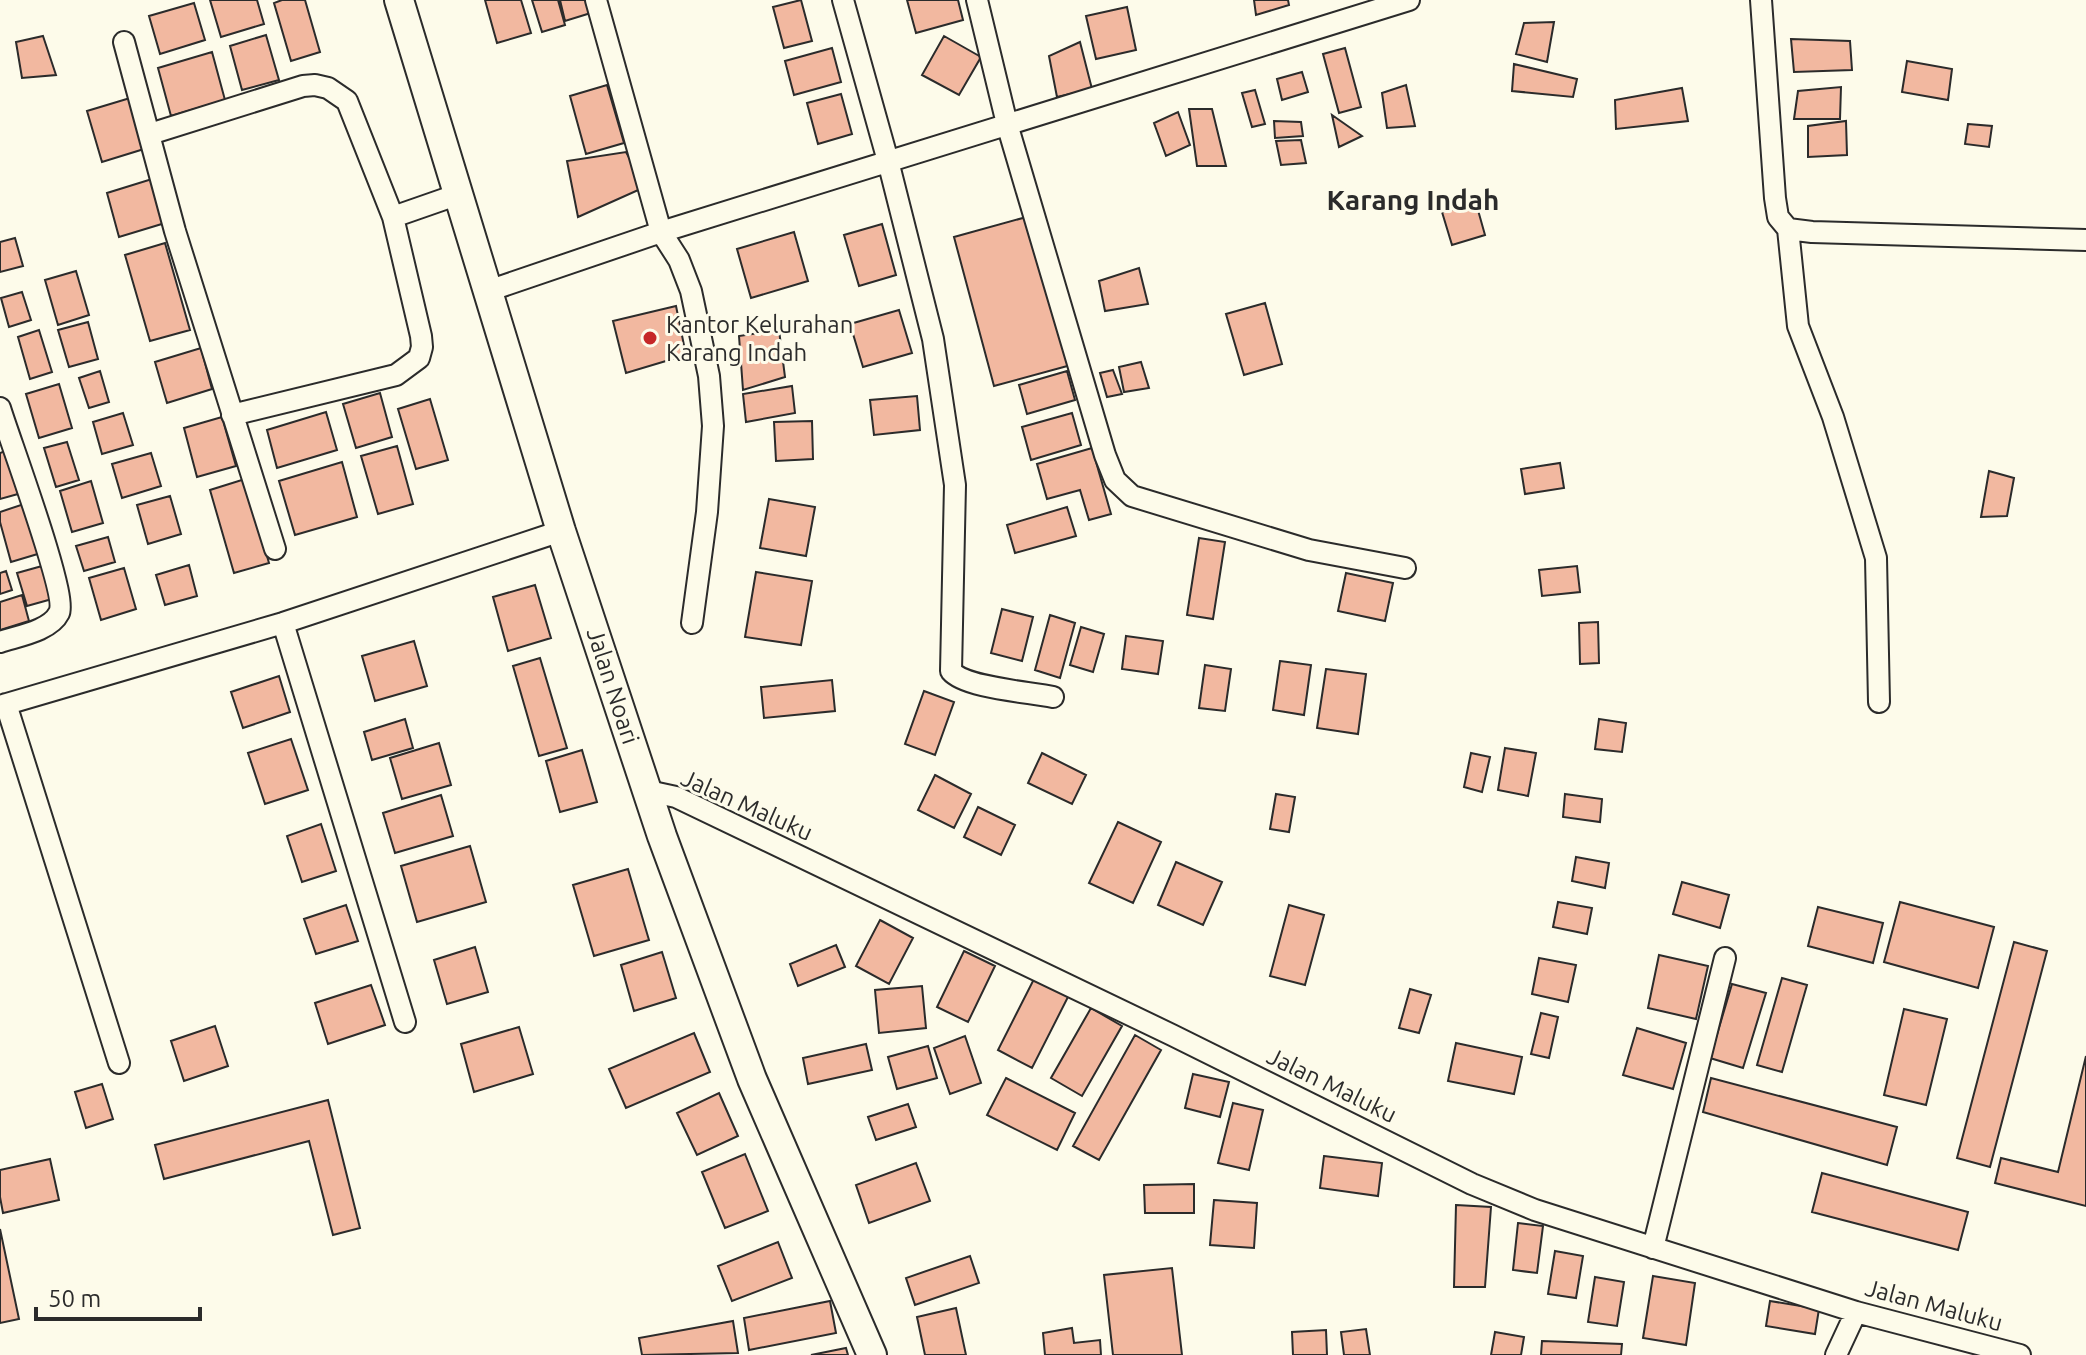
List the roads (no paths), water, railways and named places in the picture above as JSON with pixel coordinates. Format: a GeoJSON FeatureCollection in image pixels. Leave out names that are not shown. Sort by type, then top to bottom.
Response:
{"type":"FeatureCollection","features":[{"type":"Feature","properties":{"kind":"street","name":"Jalan Noari"},"geometry":{"type":"LineString","coordinates":[[399,0],[561,531],[692,920],[752,1079],[872,1355]]}},
{"type":"Feature","properties":{"kind":"street"},"geometry":{"type":"LineString","coordinates":[[596,0],[661,232],[679,260],[691,291],[709,376],[713,426],[707,512],[692,623]]}},
{"type":"Feature","properties":{"kind":"street"},"geometry":{"type":"LineString","coordinates":[[843,0],[933,339],[955,485],[951,671],[958,678],[972,682],[1053,697]]}},
{"type":"Feature","properties":{"kind":"street"},"geometry":{"type":"LineString","coordinates":[[977,0],[1007,124],[1115,480],[1125,492],[1144,501],[1309,550],[1405,568]]}},
{"type":"Feature","properties":{"kind":"street"},"geometry":{"type":"LineString","coordinates":[[488,291],[661,232],[1409,0]]}},
{"type":"Feature","properties":{"kind":"street"},"geometry":{"type":"LineString","coordinates":[[1761,0],[1775,198],[1778,217],[1788,229],[1798,326],[1833,417],[1876,558],[1879,702]]}},
{"type":"Feature","properties":{"kind":"street"},"geometry":{"type":"LineString","coordinates":[[124,42],[175,231],[275,549]]}},
{"type":"Feature","properties":{"kind":"street"},"geometry":{"type":"LineString","coordinates":[[150,134],[303,86],[328,88],[347,101],[393,217],[421,336],[419,358],[396,375],[232,415]]}},
{"type":"Feature","properties":{"kind":"street"},"geometry":{"type":"LineString","coordinates":[[393,217],[459,194]]}},
{"type":"Feature","properties":{"kind":"street"},"geometry":{"type":"LineString","coordinates":[[1788,229],[2086,240]]}},
{"type":"Feature","properties":{"kind":"street"},"geometry":{"type":"LineString","coordinates":[[0,408],[56,577],[61,606],[58,615],[46,626],[0,642]]}},
{"type":"Feature","properties":{"kind":"street"},"geometry":{"type":"LineString","coordinates":[[119,1063],[3,705],[283,623],[561,531]]}},
{"type":"Feature","properties":{"kind":"street"},"geometry":{"type":"LineString","coordinates":[[283,623],[405,1022]]}},
{"type":"Feature","properties":{"kind":"street","name":"Jalan Maluku"},"geometry":{"type":"LineString","coordinates":[[648,791],[676,797],[1172,1035],[1472,1184],[1535,1210],[1655,1241],[1856,1312],[2020,1355]]}},
{"type":"Feature","properties":{"kind":"street"},"geometry":{"type":"LineString","coordinates":[[1655,1241],[1725,958]]}},
{"type":"Feature","properties":{"kind":"street"},"geometry":{"type":"LineString","coordinates":[[1836,1355],[1856,1312]]}},
{"type":"Feature","properties":{"kind":"place","name":"Kantor Kelurahan Karang Indah"},"geometry":{"type":"Point","coordinates":[650,338]}},
{"type":"Feature","properties":{"kind":"district","name":"Karang Indah"},"geometry":{"type":"Point","coordinates":[1413,199]}}]}
